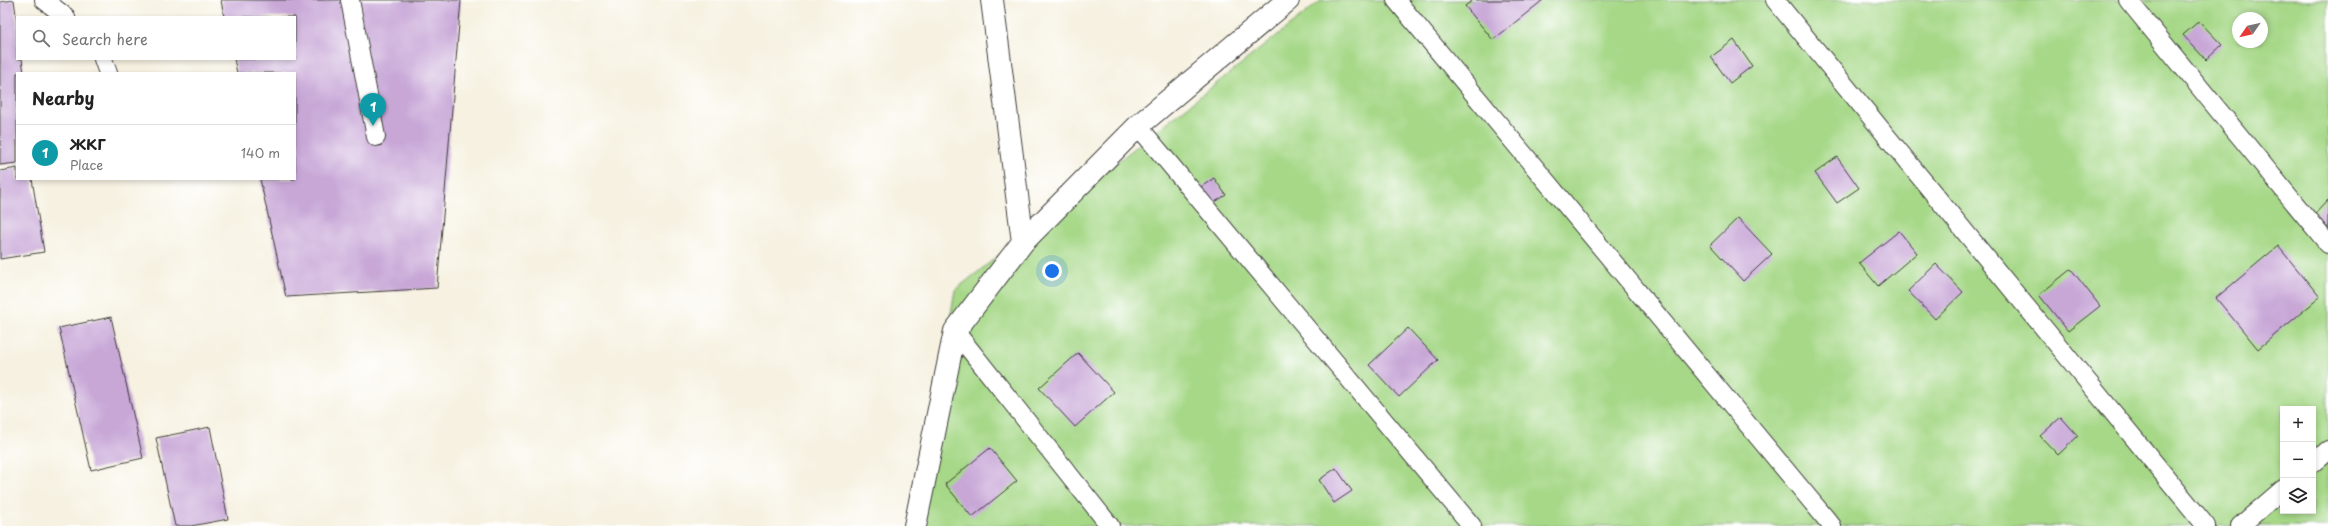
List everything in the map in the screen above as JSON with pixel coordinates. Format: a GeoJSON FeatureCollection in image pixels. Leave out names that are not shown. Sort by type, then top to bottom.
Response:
{"type":"FeatureCollection","features":[{"type":"Feature","properties":{"kind":"street"},"geometry":{"type":"LineString","coordinates":[[992,0],[1023,242]]}},
{"type":"Feature","properties":{"kind":"street"},"geometry":{"type":"LineString","coordinates":[[915,526],[955,331],[1023,242],[1138,126],[1288,0]]}},
{"type":"Feature","properties":{"kind":"lane"},"geometry":{"type":"LineString","coordinates":[[44,0],[65,16]]}},
{"type":"Feature","properties":{"kind":"lane"},"geometry":{"type":"LineString","coordinates":[[350,0],[376,137]]}},
{"type":"Feature","properties":{"kind":"lane"},"geometry":{"type":"LineString","coordinates":[[1396,0],[1832,526]]}},
{"type":"Feature","properties":{"kind":"lane"},"geometry":{"type":"LineString","coordinates":[[1775,0],[2206,526]]}},
{"type":"Feature","properties":{"kind":"lane"},"geometry":{"type":"LineString","coordinates":[[2128,0],[2328,244]]}},
{"type":"Feature","properties":{"kind":"lane"},"geometry":{"type":"LineString","coordinates":[[103,60],[108,72]]}},
{"type":"Feature","properties":{"kind":"lane"},"geometry":{"type":"LineString","coordinates":[[1138,126],[1472,526]]}},
{"type":"Feature","properties":{"kind":"lane"},"geometry":{"type":"LineString","coordinates":[[955,331],[1110,526]]}},
{"type":"Feature","properties":{"kind":"lane"},"geometry":{"type":"LineString","coordinates":[[2316,460],[2328,450]]}},
{"type":"Feature","properties":{"kind":"lane"},"geometry":{"type":"LineString","coordinates":[[2240,526],[2280,492]]}},
{"type":"Feature","properties":{"kind":"green space"},"geometry":{"type":"Polygon","coordinates":[[[1322,0],[2328,0],[2328,526],[915,526],[955,290],[1322,0]]]}},
{"type":"Feature","properties":{"kind":"building"},"geometry":{"type":"Polygon","coordinates":[[[14,0],[16,16],[16,60],[22,60],[24,72],[16,72],[16,163],[0,165],[0,2],[14,0]]]}},
{"type":"Feature","properties":{"kind":"building"},"geometry":{"type":"Polygon","coordinates":[[[221,0],[461,0],[437,288],[286,297],[260,180],[296,180],[296,72],[237,72],[234,60],[296,60],[296,16],[224,16],[221,0]]]}},
{"type":"Feature","properties":{"kind":"building"},"geometry":{"type":"Polygon","coordinates":[[[1473,0],[1543,0],[1493,40],[1465,6],[1473,0]]]}},
{"type":"Feature","properties":{"kind":"building"},"geometry":{"type":"Polygon","coordinates":[[[2199,21],[2222,45],[2206,60],[2183,35],[2199,21]]]}},
{"type":"Feature","properties":{"kind":"building"},"geometry":{"type":"Polygon","coordinates":[[[1734,40],[1752,66],[1730,83],[1711,57],[1734,40]]]}},
{"type":"Feature","properties":{"kind":"building"},"geometry":{"type":"Polygon","coordinates":[[[1837,157],[1859,188],[1837,203],[1815,173],[1837,157]]]}},
{"type":"Feature","properties":{"kind":"building"},"geometry":{"type":"Polygon","coordinates":[[[16,168],[16,180],[32,180],[44,252],[0,259],[0,171],[16,168]]]}},
{"type":"Feature","properties":{"kind":"building"},"geometry":{"type":"Polygon","coordinates":[[[1214,178],[1226,195],[1212,204],[1201,187],[1214,178]]]}},
{"type":"Feature","properties":{"kind":"building"},"geometry":{"type":"Polygon","coordinates":[[[2328,200],[2328,232],[2312,217],[2328,200]]]}},
{"type":"Feature","properties":{"kind":"building"},"geometry":{"type":"Polygon","coordinates":[[[1738,218],[1772,254],[1743,281],[1710,245],[1738,218]]]}},
{"type":"Feature","properties":{"kind":"building"},"geometry":{"type":"Polygon","coordinates":[[[1899,231],[1917,253],[1878,286],[1859,263],[1899,231]]]}},
{"type":"Feature","properties":{"kind":"building"},"geometry":{"type":"Polygon","coordinates":[[[2278,246],[2320,297],[2258,349],[2216,298],[2278,246]]]}},
{"type":"Feature","properties":{"kind":"building"},"geometry":{"type":"Polygon","coordinates":[[[1936,264],[1963,292],[1935,319],[1908,291],[1936,264]]]}},
{"type":"Feature","properties":{"kind":"building"},"geometry":{"type":"Polygon","coordinates":[[[2071,269],[2100,306],[2068,331],[2039,295],[2071,269]]]}},
{"type":"Feature","properties":{"kind":"building"},"geometry":{"type":"Polygon","coordinates":[[[111,317],[143,458],[91,470],[59,328],[111,317]]]}},
{"type":"Feature","properties":{"kind":"building"},"geometry":{"type":"Polygon","coordinates":[[[1408,328],[1438,360],[1399,397],[1369,365],[1408,328]]]}},
{"type":"Feature","properties":{"kind":"building"},"geometry":{"type":"Polygon","coordinates":[[[1078,353],[1114,392],[1075,427],[1039,388],[1078,353]]]}},
{"type":"Feature","properties":{"kind":"building"},"geometry":{"type":"Polygon","coordinates":[[[2061,417],[2078,436],[2058,455],[2040,436],[2061,417]]]}},
{"type":"Feature","properties":{"kind":"building"},"geometry":{"type":"Polygon","coordinates":[[[210,427],[228,519],[191,526],[175,526],[156,438],[210,427]]]}},
{"type":"Feature","properties":{"kind":"building"},"geometry":{"type":"Polygon","coordinates":[[[990,448],[1017,481],[972,517],[945,484],[990,448]]]}},
{"type":"Feature","properties":{"kind":"building"},"geometry":{"type":"Polygon","coordinates":[[[1336,468],[1352,491],[1334,503],[1319,480],[1336,468]]]}},
{"type":"Feature","properties":{"kind":"place","name":"ЖКГ"},"geometry":{"type":"Point","coordinates":[373,126]}}]}
